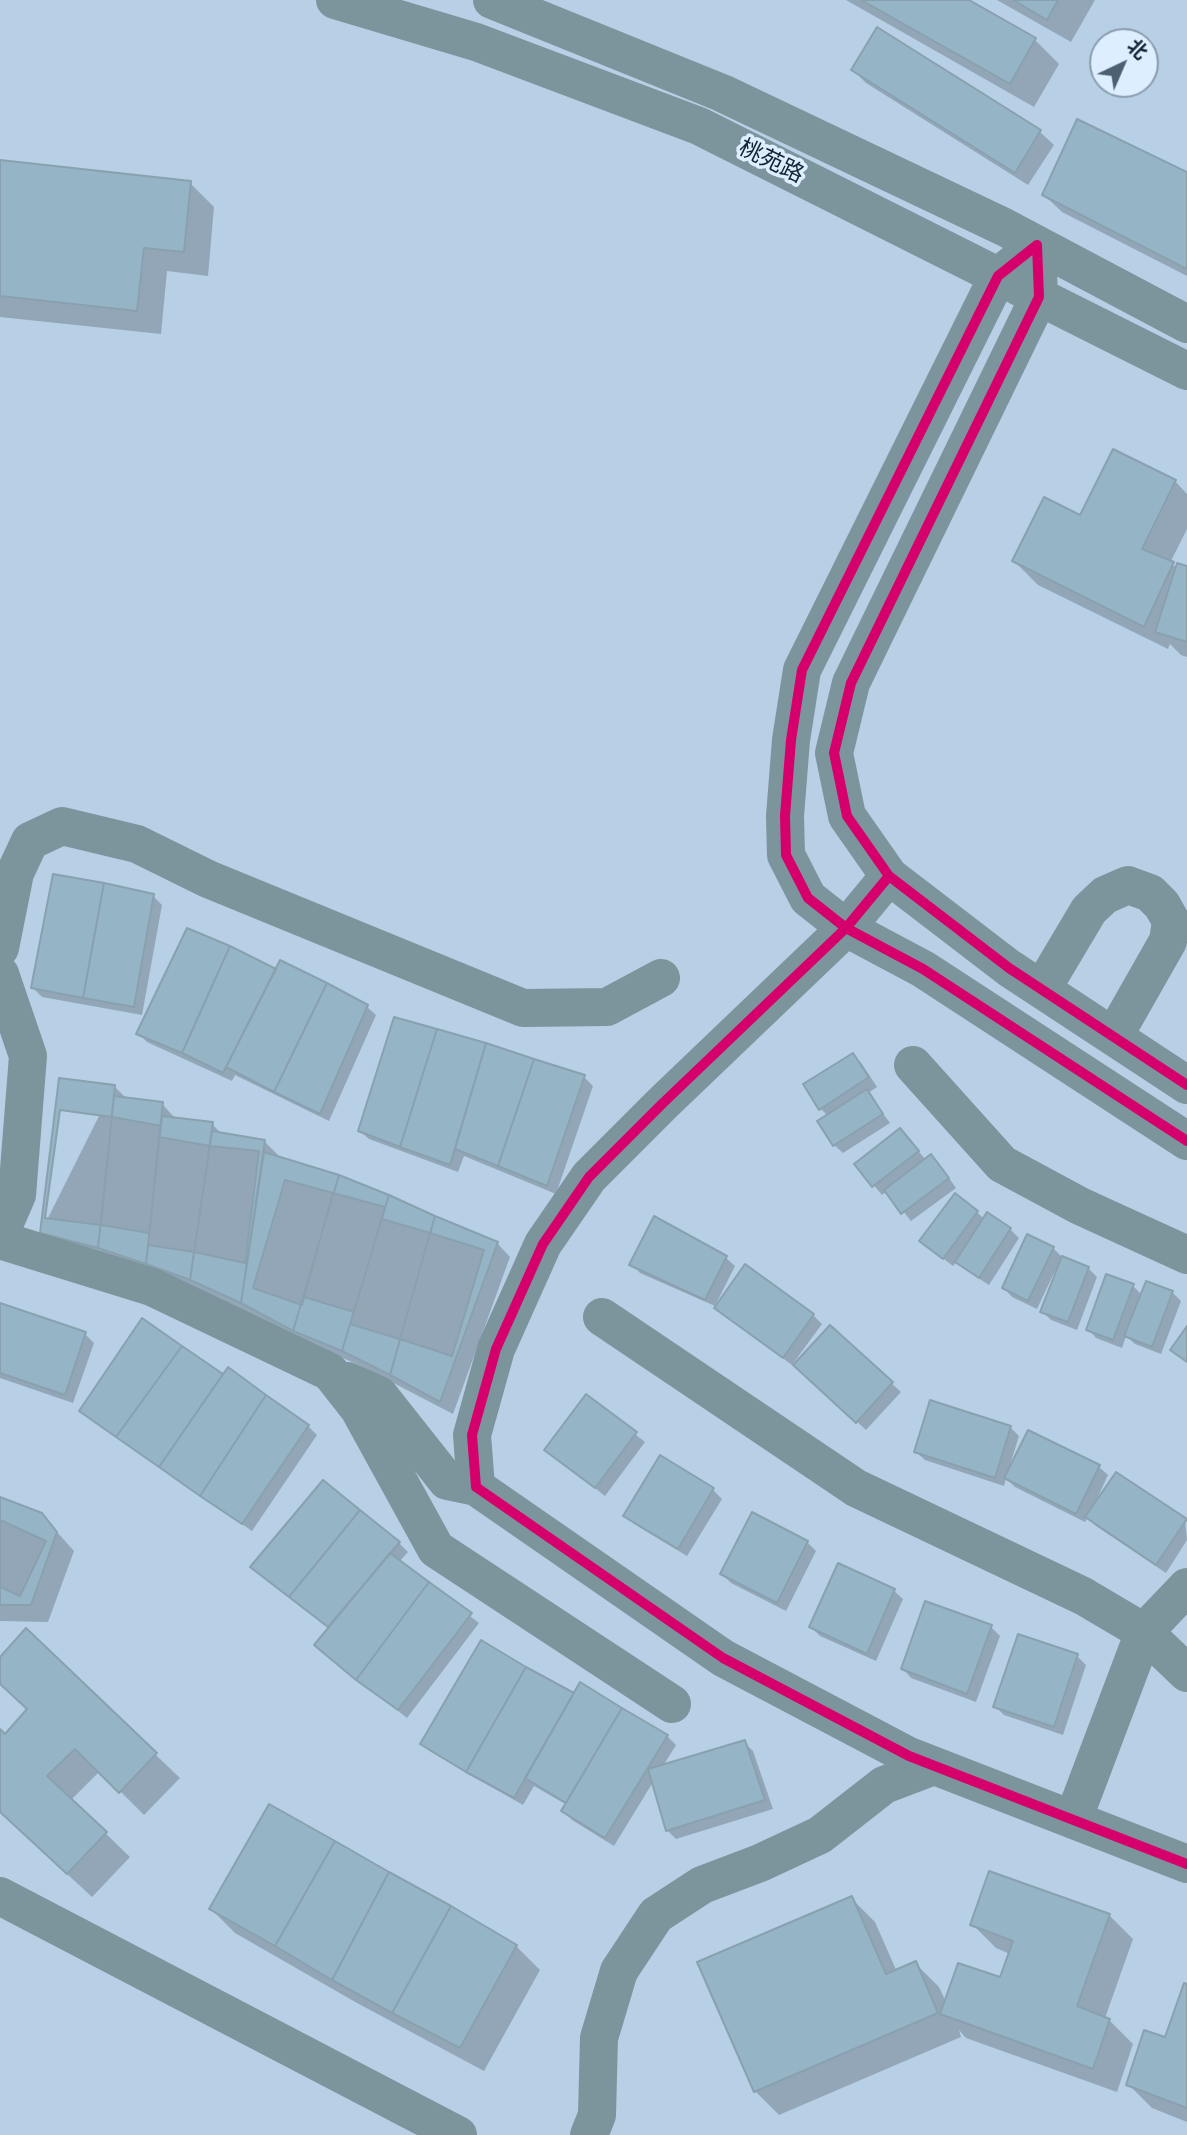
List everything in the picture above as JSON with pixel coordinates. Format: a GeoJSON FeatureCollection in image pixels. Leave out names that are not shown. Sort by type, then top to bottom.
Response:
{"type":"FeatureCollection","features":[{"type":"Feature","properties":{"kind":"street","name":"桃苑路"},"geometry":{"type":"LineString","coordinates":[[335,0],[476,42],[699,126],[1187,371]]}},
{"type":"Feature","properties":{"kind":"street","name":"桃苑路"},"geometry":{"type":"LineString","coordinates":[[492,0],[722,93],[1004,227],[1187,324]]}},
{"type":"Feature","properties":{"kind":"street"},"geometry":{"type":"LineString","coordinates":[[476,42],[492,0]]}},
{"type":"Feature","properties":{"kind":"street"},"geometry":{"type":"LineString","coordinates":[[1037,245],[998,276],[802,670],[791,740],[785,816],[786,855],[808,898],[846,928],[923,969],[1187,1141]]}},
{"type":"Feature","properties":{"kind":"street"},"geometry":{"type":"LineString","coordinates":[[1037,245],[1039,297],[851,683],[834,753],[847,816],[889,876],[1009,968],[1187,1085]]}},
{"type":"Feature","properties":{"kind":"street"},"geometry":{"type":"LineString","coordinates":[[0,948],[15,873],[30,841],[62,826],[137,844],[208,879],[523,1008],[607,1007],[661,978]]}},
{"type":"Feature","properties":{"kind":"street"},"geometry":{"type":"LineString","coordinates":[[476,1487],[472,1434],[496,1349],[543,1244],[589,1177],[846,928],[889,876]]}},
{"type":"Feature","properties":{"kind":"street"},"geometry":{"type":"LineString","coordinates":[[1042,989],[1089,910],[1105,895],[1128,886],[1150,893],[1162,905],[1171,921],[1168,941],[1114,1036]]}},
{"type":"Feature","properties":{"kind":"street"},"geometry":{"type":"LineString","coordinates":[[0,974],[28,1056],[17,1195],[0,1237],[152,1287],[379,1395],[447,1481],[476,1487],[723,1657],[909,1756],[1187,1864]]}},
{"type":"Feature","properties":{"kind":"street"},"geometry":{"type":"LineString","coordinates":[[913,1065],[1002,1164],[1080,1206],[1187,1255]]}},
{"type":"Feature","properties":{"kind":"street"},"geometry":{"type":"LineString","coordinates":[[602,1317],[856,1488],[1083,1597],[1144,1632],[1187,1674]]}},
{"type":"Feature","properties":{"kind":"street"},"geometry":{"type":"LineString","coordinates":[[330,1372],[359,1409],[436,1549],[672,1704]]}},
{"type":"Feature","properties":{"kind":"street"},"geometry":{"type":"LineString","coordinates":[[1073,1820],[1144,1632],[1187,1587]]}},
{"type":"Feature","properties":{"kind":"street"},"geometry":{"type":"LineString","coordinates":[[589,2135],[597,2115],[599,2038],[619,1971],[656,1915],[702,1885],[760,1863],[820,1835],[884,1785],[934,1766]]}},
{"type":"Feature","properties":{"kind":"street"},"geometry":{"type":"LineString","coordinates":[[0,1896],[458,2135]]}},
{"type":"Feature","properties":{"kind":"building"},"geometry":{"type":"Polygon","coordinates":[[[861,0],[969,0],[1036,38],[1010,84],[861,0]]]}},
{"type":"Feature","properties":{"kind":"building"},"geometry":{"type":"Polygon","coordinates":[[[1013,0],[1058,0],[1047,20],[1013,0]]]}},
{"type":"Feature","properties":{"kind":"building"},"geometry":{"type":"Polygon","coordinates":[[[877,27],[1041,130],[1015,173],[851,70],[877,27]]]}},
{"type":"Feature","properties":{"kind":"building"},"geometry":{"type":"Polygon","coordinates":[[[1077,119],[1187,172],[1187,269],[1042,195],[1077,119]]]}},
{"type":"Feature","properties":{"kind":"building"},"geometry":{"type":"Polygon","coordinates":[[[0,160],[191,181],[184,252],[144,248],[137,311],[0,296],[0,160]]]}},
{"type":"Feature","properties":{"kind":"building"},"geometry":{"type":"Polygon","coordinates":[[[1113,449],[1176,480],[1142,549],[1174,562],[1144,627],[1012,561],[1044,497],[1080,515],[1113,449]]]}},
{"type":"Feature","properties":{"kind":"building"},"geometry":{"type":"Polygon","coordinates":[[[1177,563],[1187,566],[1187,642],[1155,632],[1177,563]]]}},
{"type":"Feature","properties":{"kind":"building"},"geometry":{"type":"Polygon","coordinates":[[[53,874],[104,883],[83,998],[31,988],[53,874]]]}},
{"type":"Feature","properties":{"kind":"building"},"geometry":{"type":"Polygon","coordinates":[[[104,883],[154,894],[134,1007],[83,998],[104,883]]]}},
{"type":"Feature","properties":{"kind":"building"},"geometry":{"type":"Polygon","coordinates":[[[187,928],[230,946],[182,1053],[136,1034],[187,928]]]}},
{"type":"Feature","properties":{"kind":"building"},"geometry":{"type":"Polygon","coordinates":[[[230,946],[276,969],[223,1073],[182,1053],[230,946]]]}},
{"type":"Feature","properties":{"kind":"building"},"geometry":{"type":"Polygon","coordinates":[[[280,960],[327,983],[274,1092],[226,1067],[280,960]]]}},
{"type":"Feature","properties":{"kind":"building"},"geometry":{"type":"Polygon","coordinates":[[[327,983],[368,1005],[320,1114],[274,1092],[327,983]]]}},
{"type":"Feature","properties":{"kind":"building"},"geometry":{"type":"Polygon","coordinates":[[[394,1017],[437,1029],[400,1147],[358,1131],[394,1017]]]}},
{"type":"Feature","properties":{"kind":"building"},"geometry":{"type":"Polygon","coordinates":[[[437,1029],[486,1043],[450,1165],[400,1147],[437,1029]]]}},
{"type":"Feature","properties":{"kind":"building"},"geometry":{"type":"Polygon","coordinates":[[[486,1043],[534,1059],[498,1166],[455,1149],[486,1043]]]}},
{"type":"Feature","properties":{"kind":"building"},"geometry":{"type":"Polygon","coordinates":[[[853,1053],[869,1077],[819,1110],[803,1084],[853,1053]]]}},
{"type":"Feature","properties":{"kind":"building"},"geometry":{"type":"Polygon","coordinates":[[[534,1059],[585,1075],[547,1186],[498,1166],[534,1059]]]}},
{"type":"Feature","properties":{"kind":"building"},"geometry":{"type":"Polygon","coordinates":[[[59,1078],[115,1085],[98,1248],[40,1233],[59,1078]]]}},
{"type":"Feature","properties":{"kind":"building"},"geometry":{"type":"Polygon","coordinates":[[[867,1089],[883,1114],[833,1146],[817,1121],[867,1089]]]}},
{"type":"Feature","properties":{"kind":"building"},"geometry":{"type":"Polygon","coordinates":[[[114,1096],[163,1102],[146,1264],[98,1248],[114,1096]]]}},
{"type":"Feature","properties":{"kind":"building"},"geometry":{"type":"Polygon","coordinates":[[[60,1110],[112,1117],[101,1225],[45,1218],[60,1110]]]}},
{"type":"Feature","properties":{"kind":"building"},"geometry":{"type":"Polygon","coordinates":[[[162,1116],[213,1122],[190,1280],[146,1264],[162,1116]]]}},
{"type":"Feature","properties":{"kind":"building"},"geometry":{"type":"Polygon","coordinates":[[[112,1117],[161,1126],[149,1233],[101,1225],[112,1117]]]}},
{"type":"Feature","properties":{"kind":"building"},"geometry":{"type":"Polygon","coordinates":[[[900,1128],[919,1151],[872,1187],[854,1164],[900,1128]]]}},
{"type":"Feature","properties":{"kind":"building"},"geometry":{"type":"Polygon","coordinates":[[[212,1131],[265,1140],[241,1303],[190,1280],[212,1131]]]}},
{"type":"Feature","properties":{"kind":"building"},"geometry":{"type":"Polygon","coordinates":[[[159,1137],[210,1146],[194,1252],[148,1245],[159,1137]]]}},
{"type":"Feature","properties":{"kind":"building"},"geometry":{"type":"Polygon","coordinates":[[[210,1146],[259,1151],[245,1263],[194,1252],[210,1146]]]}},
{"type":"Feature","properties":{"kind":"building"},"geometry":{"type":"Polygon","coordinates":[[[264,1152],[339,1175],[293,1331],[241,1303],[264,1152]]]}},
{"type":"Feature","properties":{"kind":"building"},"geometry":{"type":"Polygon","coordinates":[[[931,1154],[949,1178],[901,1214],[884,1190],[931,1154]]]}},
{"type":"Feature","properties":{"kind":"building"},"geometry":{"type":"Polygon","coordinates":[[[339,1175],[389,1195],[342,1351],[293,1331],[339,1175]]]}},
{"type":"Feature","properties":{"kind":"building"},"geometry":{"type":"Polygon","coordinates":[[[285,1180],[333,1193],[302,1305],[253,1288],[285,1180]]]}},
{"type":"Feature","properties":{"kind":"building"},"geometry":{"type":"Polygon","coordinates":[[[333,1193],[385,1207],[354,1312],[304,1297],[333,1193]]]}},
{"type":"Feature","properties":{"kind":"building"},"geometry":{"type":"Polygon","coordinates":[[[955,1193],[978,1211],[943,1259],[919,1241],[955,1193]]]}},
{"type":"Feature","properties":{"kind":"building"},"geometry":{"type":"Polygon","coordinates":[[[389,1195],[435,1216],[390,1375],[342,1351],[389,1195]]]}},
{"type":"Feature","properties":{"kind":"building"},"geometry":{"type":"Polygon","coordinates":[[[987,1212],[1011,1228],[979,1278],[955,1262],[987,1212]]]}},
{"type":"Feature","properties":{"kind":"building"},"geometry":{"type":"Polygon","coordinates":[[[435,1216],[498,1242],[440,1402],[390,1375],[435,1216]]]}},
{"type":"Feature","properties":{"kind":"building"},"geometry":{"type":"Polygon","coordinates":[[[654,1216],[727,1256],[705,1300],[629,1265],[654,1216]]]}},
{"type":"Feature","properties":{"kind":"building"},"geometry":{"type":"Polygon","coordinates":[[[382,1219],[430,1233],[400,1339],[350,1324],[382,1219]]]}},
{"type":"Feature","properties":{"kind":"building"},"geometry":{"type":"Polygon","coordinates":[[[430,1233],[484,1250],[452,1356],[400,1339],[430,1233]]]}},
{"type":"Feature","properties":{"kind":"building"},"geometry":{"type":"Polygon","coordinates":[[[1027,1234],[1054,1247],[1028,1301],[1002,1288],[1027,1234]]]}},
{"type":"Feature","properties":{"kind":"building"},"geometry":{"type":"Polygon","coordinates":[[[1062,1256],[1089,1267],[1068,1322],[1040,1312],[1062,1256]]]}},
{"type":"Feature","properties":{"kind":"building"},"geometry":{"type":"Polygon","coordinates":[[[745,1264],[814,1314],[783,1358],[714,1308],[745,1264]]]}},
{"type":"Feature","properties":{"kind":"building"},"geometry":{"type":"Polygon","coordinates":[[[1106,1274],[1134,1284],[1113,1340],[1086,1330],[1106,1274]]]}},
{"type":"Feature","properties":{"kind":"building"},"geometry":{"type":"Polygon","coordinates":[[[1146,1281],[1173,1291],[1152,1347],[1124,1336],[1146,1281]]]}},
{"type":"Feature","properties":{"kind":"building"},"geometry":{"type":"Polygon","coordinates":[[[0,1303],[86,1332],[65,1395],[0,1373],[0,1303]]]}},
{"type":"Feature","properties":{"kind":"building"},"geometry":{"type":"Polygon","coordinates":[[[142,1318],[182,1346],[116,1437],[79,1411],[142,1318]]]}},
{"type":"Feature","properties":{"kind":"building"},"geometry":{"type":"Polygon","coordinates":[[[830,1325],[893,1382],[856,1423],[793,1365],[830,1325]]]}},
{"type":"Feature","properties":{"kind":"building"},"geometry":{"type":"Polygon","coordinates":[[[1187,1326],[1187,1362],[1170,1350],[1187,1326]]]}},
{"type":"Feature","properties":{"kind":"building"},"geometry":{"type":"Polygon","coordinates":[[[182,1346],[223,1374],[159,1467],[116,1437],[182,1346]]]}},
{"type":"Feature","properties":{"kind":"building"},"geometry":{"type":"Polygon","coordinates":[[[228,1367],[266,1395],[200,1496],[159,1467],[228,1367]]]}},
{"type":"Feature","properties":{"kind":"building"},"geometry":{"type":"Polygon","coordinates":[[[586,1394],[637,1432],[595,1488],[544,1450],[586,1394]]]}},
{"type":"Feature","properties":{"kind":"building"},"geometry":{"type":"Polygon","coordinates":[[[266,1395],[309,1425],[242,1524],[200,1496],[266,1395]]]}},
{"type":"Feature","properties":{"kind":"building"},"geometry":{"type":"Polygon","coordinates":[[[930,1400],[1011,1426],[995,1478],[914,1452],[930,1400]]]}},
{"type":"Feature","properties":{"kind":"building"},"geometry":{"type":"Polygon","coordinates":[[[1028,1430],[1100,1465],[1076,1514],[1004,1478],[1028,1430]]]}},
{"type":"Feature","properties":{"kind":"building"},"geometry":{"type":"Polygon","coordinates":[[[660,1455],[714,1488],[678,1549],[623,1516],[660,1455]]]}},
{"type":"Feature","properties":{"kind":"building"},"geometry":{"type":"Polygon","coordinates":[[[1116,1472],[1187,1519],[1156,1565],[1085,1517],[1116,1472]]]}},
{"type":"Feature","properties":{"kind":"building"},"geometry":{"type":"Polygon","coordinates":[[[323,1480],[360,1510],[289,1597],[250,1567],[323,1480]]]}},
{"type":"Feature","properties":{"kind":"building"},"geometry":{"type":"Polygon","coordinates":[[[0,1497],[42,1513],[57,1532],[31,1605],[0,1605],[0,1497]]]}},
{"type":"Feature","properties":{"kind":"building"},"geometry":{"type":"Polygon","coordinates":[[[360,1510],[400,1542],[328,1627],[289,1597],[360,1510]]]}},
{"type":"Feature","properties":{"kind":"building"},"geometry":{"type":"Polygon","coordinates":[[[752,1512],[808,1541],[777,1603],[720,1574],[752,1512]]]}},
{"type":"Feature","properties":{"kind":"building"},"geometry":{"type":"Polygon","coordinates":[[[0,1520],[46,1541],[20,1596],[0,1587],[0,1520]]]}},
{"type":"Feature","properties":{"kind":"building"},"geometry":{"type":"Polygon","coordinates":[[[390,1553],[429,1582],[356,1680],[314,1645],[390,1553]]]}},
{"type":"Feature","properties":{"kind":"building"},"geometry":{"type":"Polygon","coordinates":[[[838,1563],[895,1589],[867,1654],[809,1627],[838,1563]]]}},
{"type":"Feature","properties":{"kind":"building"},"geometry":{"type":"Polygon","coordinates":[[[429,1582],[472,1613],[398,1710],[356,1680],[429,1582]]]}},
{"type":"Feature","properties":{"kind":"building"},"geometry":{"type":"Polygon","coordinates":[[[925,1601],[992,1625],[967,1694],[901,1669],[925,1601]]]}},
{"type":"Feature","properties":{"kind":"building"},"geometry":{"type":"Polygon","coordinates":[[[26,1628],[157,1753],[119,1793],[75,1749],[47,1776],[107,1832],[67,1874],[0,1812],[0,1729],[5,1734],[27,1709],[0,1684],[0,1657],[26,1628]]]}},
{"type":"Feature","properties":{"kind":"building"},"geometry":{"type":"Polygon","coordinates":[[[1018,1634],[1078,1654],[1054,1727],[993,1707],[1018,1634]]]}},
{"type":"Feature","properties":{"kind":"building"},"geometry":{"type":"Polygon","coordinates":[[[481,1640],[526,1667],[466,1772],[420,1744],[481,1640]]]}},
{"type":"Feature","properties":{"kind":"building"},"geometry":{"type":"Polygon","coordinates":[[[526,1667],[574,1693],[514,1798],[466,1772],[526,1667]]]}},
{"type":"Feature","properties":{"kind":"building"},"geometry":{"type":"Polygon","coordinates":[[[580,1682],[622,1708],[566,1803],[525,1778],[580,1682]]]}},
{"type":"Feature","properties":{"kind":"building"},"geometry":{"type":"Polygon","coordinates":[[[622,1708],[668,1735],[605,1838],[561,1811],[622,1708]]]}},
{"type":"Feature","properties":{"kind":"building"},"geometry":{"type":"Polygon","coordinates":[[[745,1740],[765,1800],[666,1831],[648,1769],[745,1740]]]}},
{"type":"Feature","properties":{"kind":"building"},"geometry":{"type":"Polygon","coordinates":[[[269,1804],[335,1841],[275,1946],[209,1909],[269,1804]]]}},
{"type":"Feature","properties":{"kind":"building"},"geometry":{"type":"Polygon","coordinates":[[[335,1841],[389,1872],[332,1980],[275,1946],[335,1841]]]}},
{"type":"Feature","properties":{"kind":"building"},"geometry":{"type":"Polygon","coordinates":[[[989,1871],[1110,1914],[1077,2006],[1110,2019],[1093,2069],[940,2014],[958,1963],[1000,1977],[1013,1941],[970,1925],[989,1871]]]}},
{"type":"Feature","properties":{"kind":"building"},"geometry":{"type":"Polygon","coordinates":[[[389,1872],[451,1906],[392,2013],[332,1980],[389,1872]]]}},
{"type":"Feature","properties":{"kind":"building"},"geometry":{"type":"Polygon","coordinates":[[[852,1896],[886,1974],[916,1961],[938,2013],[754,2092],[697,1962],[852,1896]]]}},
{"type":"Feature","properties":{"kind":"building"},"geometry":{"type":"Polygon","coordinates":[[[451,1906],[517,1945],[460,2048],[392,2013],[451,1906]]]}},
{"type":"Feature","properties":{"kind":"building"},"geometry":{"type":"Polygon","coordinates":[[[1184,1983],[1187,1984],[1187,2108],[1126,2085],[1144,2030],[1165,2037],[1184,1983]]]}},
{"type":"Feature","properties":{"kind":"cycle path"},"geometry":{"type":"LineString","coordinates":[[1187,1085],[1009,968],[889,876],[847,816],[834,753],[851,683],[1039,297],[1037,245],[998,276],[802,670],[791,740],[785,816],[786,855],[808,898],[846,928],[923,969],[1187,1141]]}},
{"type":"Feature","properties":{"kind":"cycle path"},"geometry":{"type":"LineString","coordinates":[[889,876],[846,928],[589,1177],[543,1244],[496,1349],[472,1435],[476,1487],[723,1658],[909,1756],[1187,1864]]}}]}
